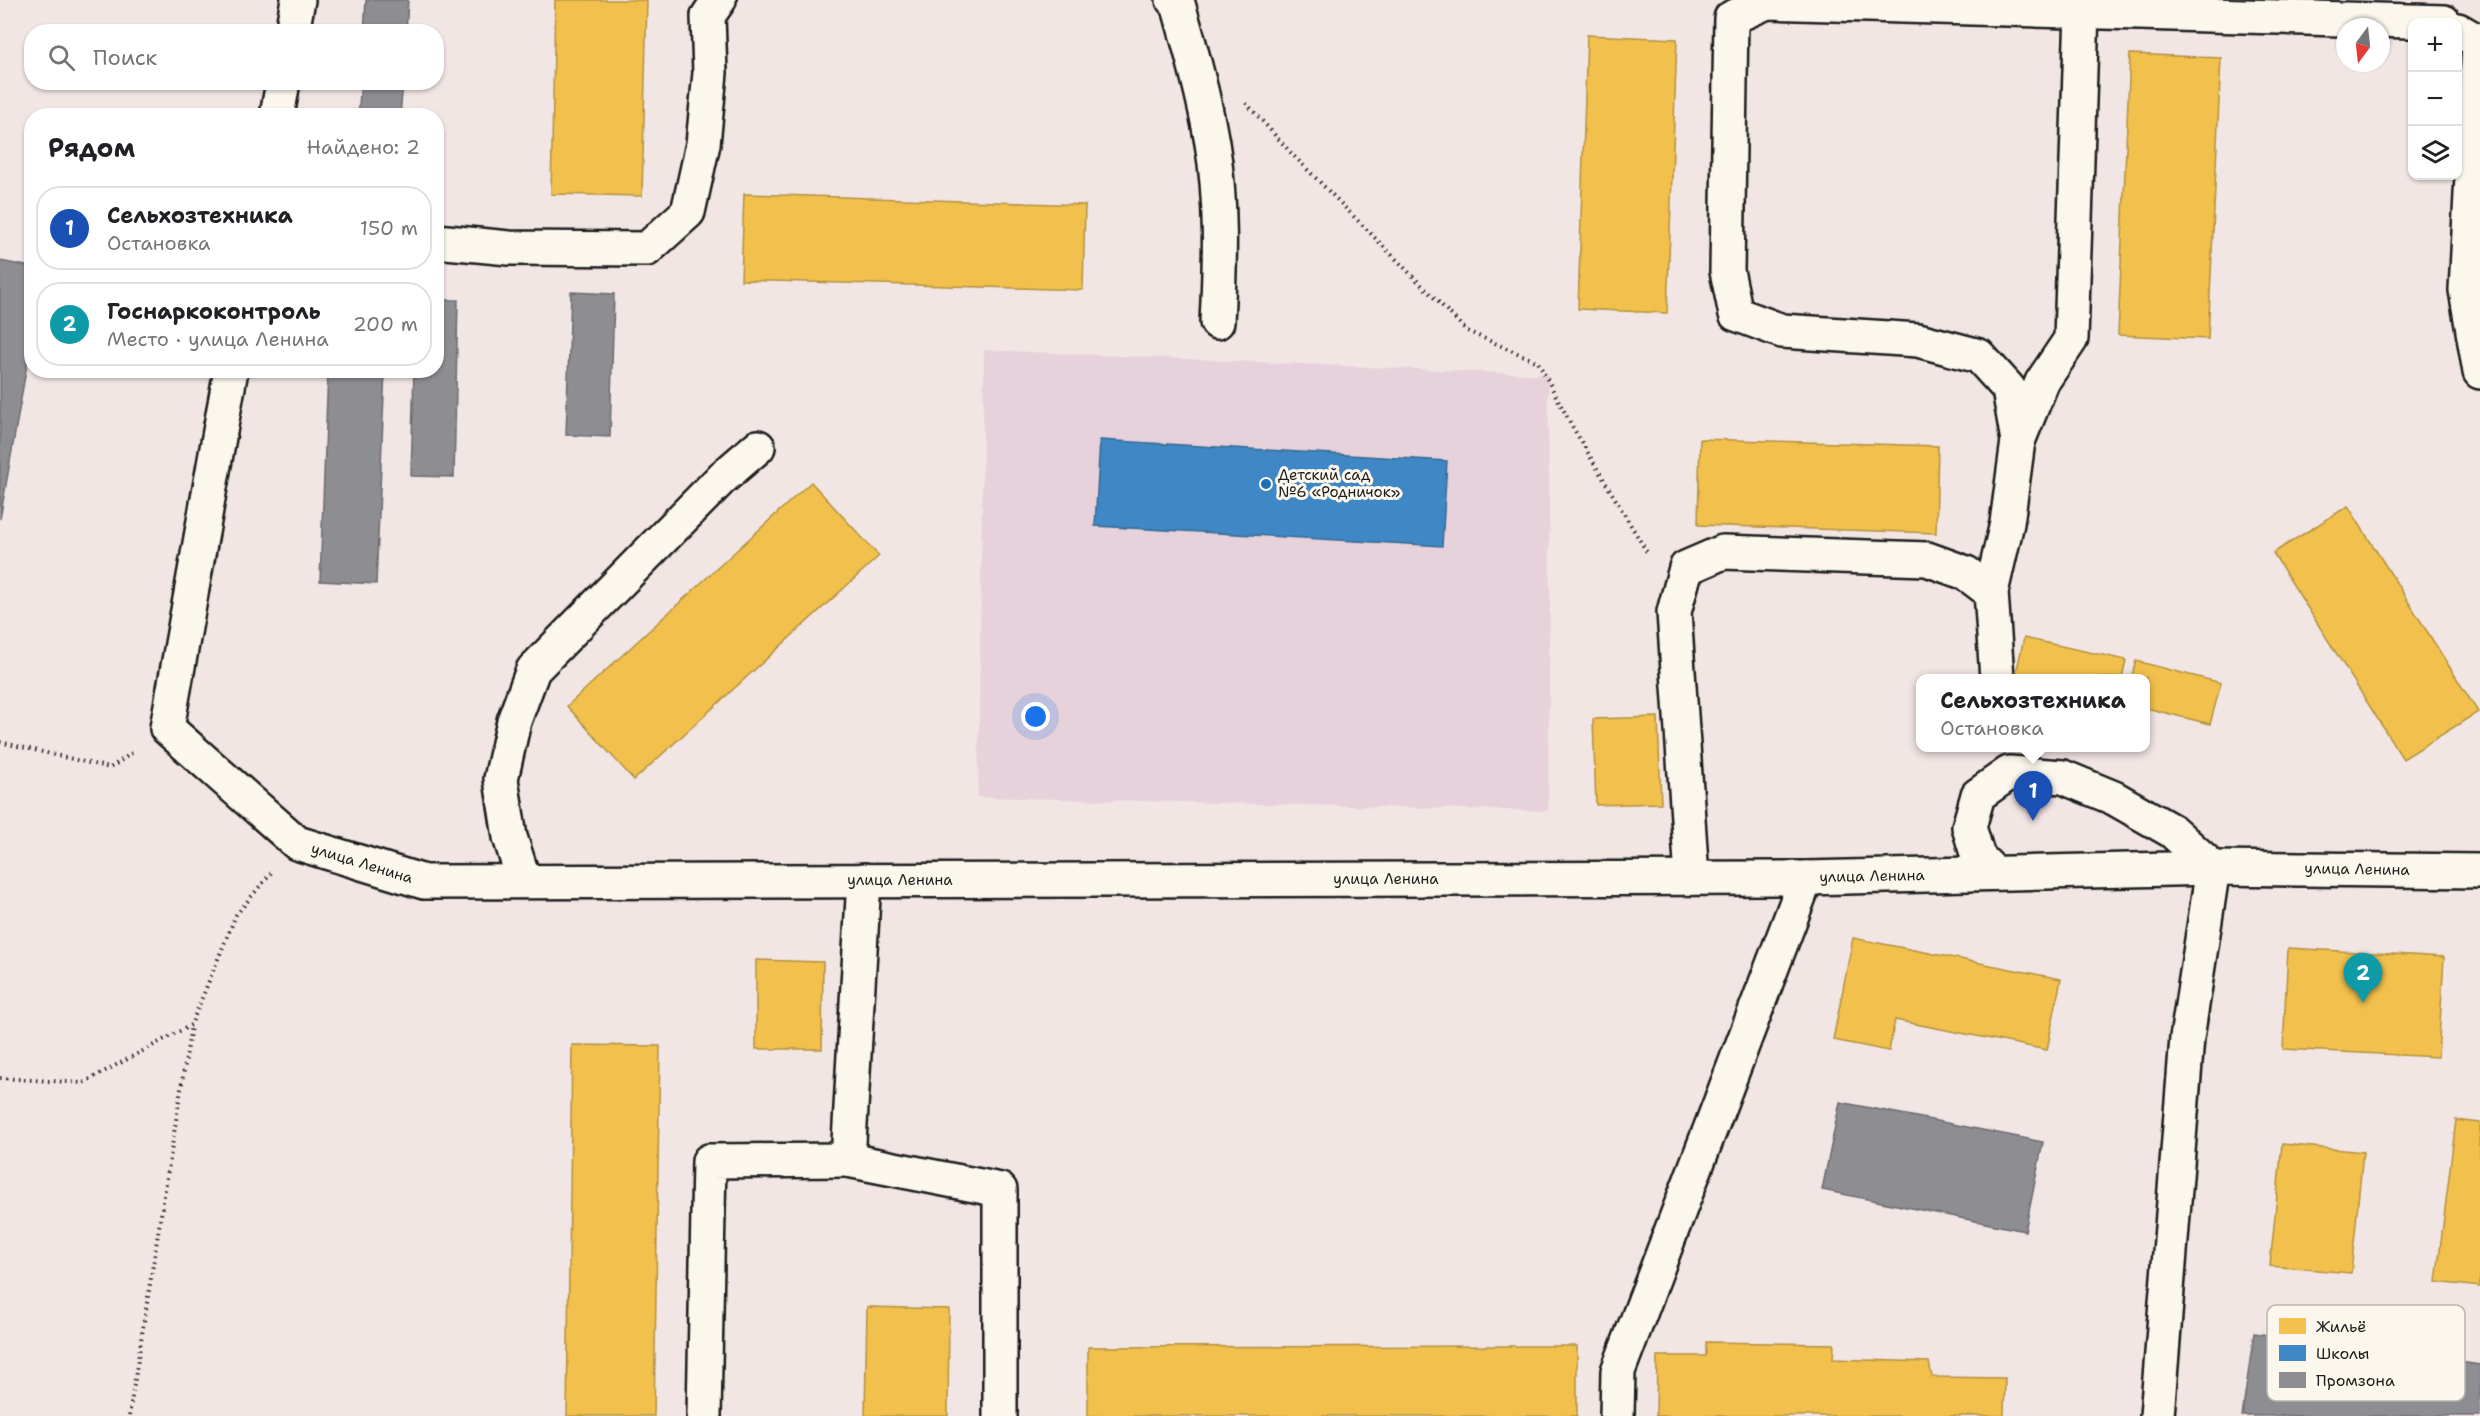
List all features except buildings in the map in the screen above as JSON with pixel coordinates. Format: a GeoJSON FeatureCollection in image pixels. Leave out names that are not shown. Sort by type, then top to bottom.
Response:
{"type":"FeatureCollection","features":[{"type":"Feature","properties":{"kind":"street"},"geometry":{"type":"LineString","coordinates":[[294,24],[298,0]]}},
{"type":"Feature","properties":{"kind":"street"},"geometry":{"type":"LineString","coordinates":[[444,242],[509,248],[647,249],[688,212],[703,144],[710,73],[708,16],[719,0]]}},
{"type":"Feature","properties":{"kind":"street"},"geometry":{"type":"LineString","coordinates":[[1173,0],[1179,4],[1198,73],[1213,145],[1220,251],[1216,322]]}},
{"type":"Feature","properties":{"kind":"street"},"geometry":{"type":"LineString","coordinates":[[2018,441],[2009,389],[1979,356],[1918,340],[1782,331],[1736,314],[1727,271],[1731,18],[1767,2],[2082,10],[2132,6],[2408,20]]}},
{"type":"Feature","properties":{"kind":"street"},"geometry":{"type":"LineString","coordinates":[[1997,674],[1991,592],[2007,523],[2018,441],[2042,382],[2071,339],[2082,10]]}},
{"type":"Feature","properties":{"kind":"street"},"geometry":{"type":"LineString","coordinates":[[2472,38],[2466,290],[2480,372]]}},
{"type":"Feature","properties":{"kind":"street"},"geometry":{"type":"LineString","coordinates":[[278,108],[282,90]]}},
{"type":"Feature","properties":{"kind":"street"},"geometry":{"type":"LineString","coordinates":[[230,378],[167,728],[297,843]]}},
{"type":"Feature","properties":{"kind":"street"},"geometry":{"type":"LineString","coordinates":[[524,881],[510,837],[501,779],[514,721],[533,670],[722,478],[758,447]]}},
{"type":"Feature","properties":{"kind":"street"},"geometry":{"type":"LineString","coordinates":[[1692,878],[1674,612],[1686,568],[1723,552],[1927,559],[1966,573],[1991,592]]}},
{"type":"Feature","properties":{"kind":"street"},"geometry":{"type":"LineString","coordinates":[[1994,873],[1978,857],[1969,827],[1978,795],[2007,760],[2063,777],[2114,798],[2172,831],[2213,868],[2187,1038],[2157,1416]]}},
{"type":"Feature","properties":{"kind":"street","name":"улица Ленина"},"geometry":{"type":"LineString","coordinates":[[297,843],[424,882],[1806,878],[2213,868],[2480,871]]}},
{"type":"Feature","properties":{"kind":"street"},"geometry":{"type":"LineString","coordinates":[[1617,1416],[1618,1371],[1806,878]]}},
{"type":"Feature","properties":{"kind":"street"},"geometry":{"type":"LineString","coordinates":[[848,1160],[864,880]]}},
{"type":"Feature","properties":{"kind":"street"},"geometry":{"type":"LineString","coordinates":[[704,1416],[709,1161],[848,1160],[1000,1190],[1000,1416]]}},
{"type":"Feature","properties":{"kind":"path"},"geometry":{"type":"LineString","coordinates":[[1240,96],[1292,154],[1467,331],[1538,362],[1572,426],[1647,550],[1674,612]]}},
{"type":"Feature","properties":{"kind":"path"},"geometry":{"type":"LineString","coordinates":[[0,742],[110,768],[167,728]]}},
{"type":"Feature","properties":{"kind":"path"},"geometry":{"type":"LineString","coordinates":[[129,1416],[192,1025],[236,915],[297,843]]}},
{"type":"Feature","properties":{"kind":"path"},"geometry":{"type":"LineString","coordinates":[[0,1078],[83,1083],[192,1025]]}},
{"type":"Feature","properties":{"kind":"shaded area","name":"Детский сад №6 «Родничок»"},"geometry":{"type":"Polygon","coordinates":[[[984,350],[1548,375],[1550,594],[1548,811],[978,797],[984,350]]]}},
{"type":"Feature","properties":{"kind":"place","name":"Детский сад №6 «Родничок»"},"geometry":{"type":"Point","coordinates":[1266,484]}},
{"type":"Feature","properties":{"kind":"place","name":"Сельхозтехника"},"geometry":{"type":"Point","coordinates":[2033,821]}},
{"type":"Feature","properties":{"kind":"place","name":"Госнаркоконтроль"},"geometry":{"type":"Point","coordinates":[2363,1003]}}]}
